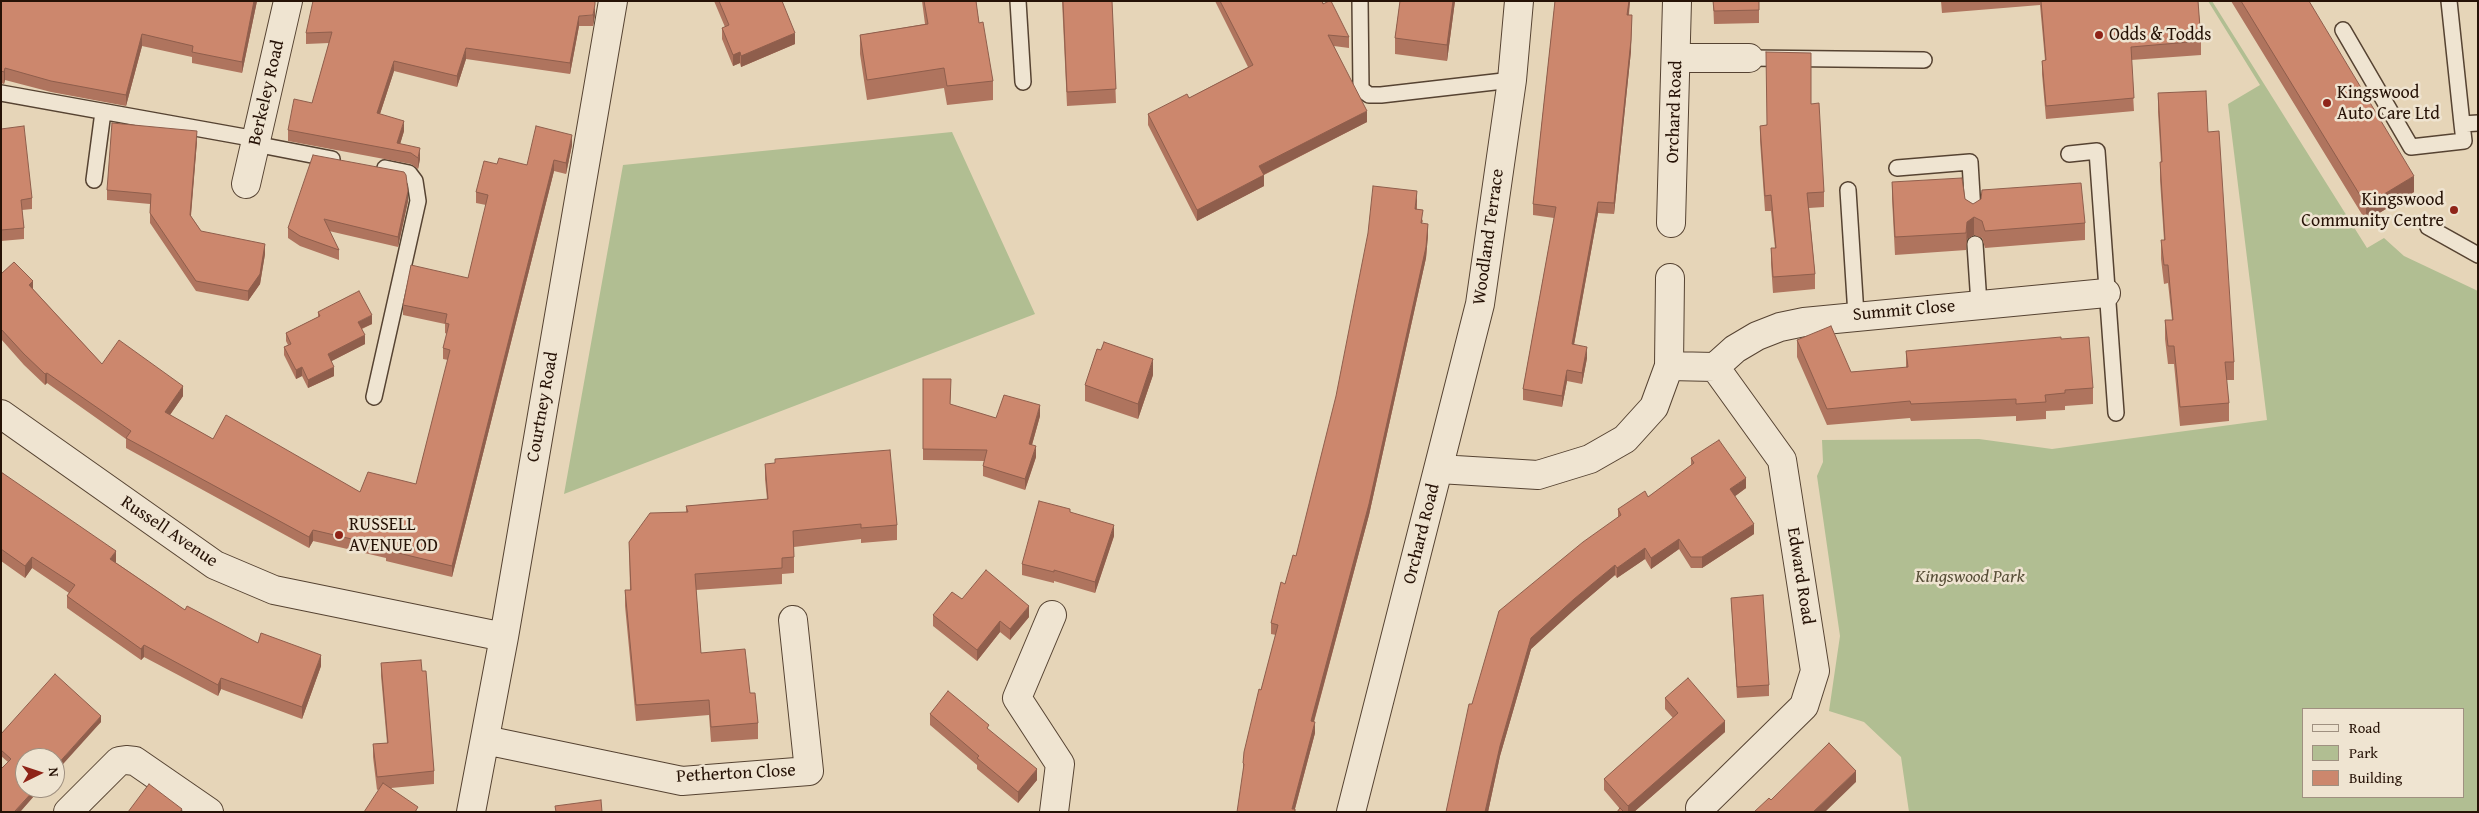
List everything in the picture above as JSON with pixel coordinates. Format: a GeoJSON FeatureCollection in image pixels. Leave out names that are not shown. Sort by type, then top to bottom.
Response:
{"type":"FeatureCollection","features":[{"type":"Feature","properties":{"kind":"street","name":"Berkeley Road"},"geometry":{"type":"LineString","coordinates":[[246,184],[288,1]]}},
{"type":"Feature","properties":{"kind":"street","name":"Courtney Road"},"geometry":{"type":"LineString","coordinates":[[471,812],[504,637],[613,1]]}},
{"type":"Feature","properties":{"kind":"street","name":"Woodland Terrace"},"geometry":{"type":"LineString","coordinates":[[1439,468],[1480,304],[1512,80],[1519,1]]}},
{"type":"Feature","properties":{"kind":"street","name":"Orchard Road"},"geometry":{"type":"LineString","coordinates":[[1671,223],[1678,1]]}},
{"type":"Feature","properties":{"kind":"street"},"geometry":{"type":"LineString","coordinates":[[1676,58],[1749,58]]}},
{"type":"Feature","properties":{"kind":"street","name":"Orchard Road"},"geometry":{"type":"LineString","coordinates":[[1351,812],[1439,468],[1538,475],[1590,459],[1626,439],[1654,407],[1670,366],[1670,278]]}},
{"type":"Feature","properties":{"kind":"street","name":"Summit Close"},"geometry":{"type":"LineString","coordinates":[[1715,367],[1735,349],[1757,336],[1780,327],[1856,315],[2106,293]]}},
{"type":"Feature","properties":{"kind":"street"},"geometry":{"type":"LineString","coordinates":[[1670,366],[1715,367]]}},
{"type":"Feature","properties":{"kind":"street","name":"Edward Road"},"geometry":{"type":"LineString","coordinates":[[1700,808],[1804,706],[1815,671],[1782,460],[1715,367]]}},
{"type":"Feature","properties":{"kind":"street","name":"Russell Avenue"},"geometry":{"type":"LineString","coordinates":[[1,414],[214,565],[274,590],[504,637]]}},
{"type":"Feature","properties":{"kind":"street"},"geometry":{"type":"LineString","coordinates":[[1052,615],[1017,698],[1060,764],[1054,812]]}},
{"type":"Feature","properties":{"kind":"street","name":"Petherton Close"},"geometry":{"type":"LineString","coordinates":[[485,740],[682,781],[810,771],[793,620]]}},
{"type":"Feature","properties":{"kind":"street"},"geometry":{"type":"LineString","coordinates":[[68,812],[119,761],[126,760],[135,761],[209,812]]}},
{"type":"Feature","properties":{"kind":"lane"},"geometry":{"type":"LineString","coordinates":[[1018,1],[1023,82]]}},
{"type":"Feature","properties":{"kind":"lane"},"geometry":{"type":"LineString","coordinates":[[1360,1],[1362,89],[1369,94],[1381,96],[1512,80]]}},
{"type":"Feature","properties":{"kind":"lane"},"geometry":{"type":"LineString","coordinates":[[2343,30],[2410,147],[2464,140],[2449,1]]}},
{"type":"Feature","properties":{"kind":"lane"},"geometry":{"type":"LineString","coordinates":[[1749,58],[1924,60]]}},
{"type":"Feature","properties":{"kind":"lane"},"geometry":{"type":"LineString","coordinates":[[1,93],[351,162]]}},
{"type":"Feature","properties":{"kind":"lane"},"geometry":{"type":"LineString","coordinates":[[94,180],[103,112]]}},
{"type":"Feature","properties":{"kind":"lane"},"geometry":{"type":"LineString","coordinates":[[2462,124],[2478,123]]}},
{"type":"Feature","properties":{"kind":"lane"},"geometry":{"type":"LineString","coordinates":[[2069,154],[2097,151],[2116,413]]}},
{"type":"Feature","properties":{"kind":"lane"},"geometry":{"type":"LineString","coordinates":[[1897,168],[1970,162],[1973,212]]}},
{"type":"Feature","properties":{"kind":"lane"},"geometry":{"type":"LineString","coordinates":[[371,166],[409,173],[415,181],[418,200],[374,397]]}},
{"type":"Feature","properties":{"kind":"lane"},"geometry":{"type":"LineString","coordinates":[[1848,190],[1856,315]]}},
{"type":"Feature","properties":{"kind":"lane"},"geometry":{"type":"LineString","coordinates":[[2428,227],[2478,255]]}},
{"type":"Feature","properties":{"kind":"lane"},"geometry":{"type":"LineString","coordinates":[[1975,244],[1978,304]]}},
{"type":"Feature","properties":{"kind":"green space","name":"Kingswood Park"},"geometry":{"type":"Polygon","coordinates":[[[2208,1],[2212,1],[2367,248],[2384,238],[2404,256],[2478,291],[2478,812],[1909,812],[1901,757],[1864,722],[1829,711],[1840,636],[1817,476],[1823,462],[1822,440],[1979,439],[2052,449],[2267,420],[2228,104],[2260,85],[2208,1]]]}},
{"type":"Feature","properties":{"kind":"green space"},"geometry":{"type":"Polygon","coordinates":[[[952,132],[1035,314],[564,494],[623,165],[952,132]]]}},
{"type":"Feature","properties":{"kind":"building"},"geometry":{"type":"Polygon","coordinates":[[[1,1],[254,1],[242,62],[192,52],[193,46],[142,34],[126,95],[51,81],[5,68],[4,72],[1,71],[1,1]]]}},
{"type":"Feature","properties":{"kind":"building"},"geometry":{"type":"Polygon","coordinates":[[[313,1],[595,1],[595,4],[593,15],[579,16],[570,63],[466,48],[457,76],[394,61],[377,113],[404,121],[397,143],[420,148],[418,158],[411,153],[288,130],[294,99],[312,103],[332,32],[306,33],[313,1]]]}},
{"type":"Feature","properties":{"kind":"building"},"geometry":{"type":"Polygon","coordinates":[[[719,1],[782,1],[795,33],[741,56],[740,52],[733,55],[722,28],[729,25],[719,1]]]}},
{"type":"Feature","properties":{"kind":"building"},"geometry":{"type":"Polygon","coordinates":[[[924,1],[976,1],[979,23],[983,22],[993,81],[947,86],[944,68],[867,80],[860,35],[928,24],[924,1]]]}},
{"type":"Feature","properties":{"kind":"building"},"geometry":{"type":"Polygon","coordinates":[[[1063,1],[1112,1],[1116,89],[1067,92],[1063,1]]]}},
{"type":"Feature","properties":{"kind":"building"},"geometry":{"type":"Polygon","coordinates":[[[1220,1],[1322,1],[1323,4],[1331,1],[1349,37],[1328,35],[1367,111],[1259,166],[1264,175],[1197,210],[1148,114],[1187,94],[1189,98],[1253,65],[1220,1]]]}},
{"type":"Feature","properties":{"kind":"building"},"geometry":{"type":"Polygon","coordinates":[[[1400,1],[1453,1],[1447,45],[1395,38],[1400,1]]]}},
{"type":"Feature","properties":{"kind":"building"},"geometry":{"type":"Polygon","coordinates":[[[1555,1],[1629,1],[1627,15],[1632,15],[1614,203],[1598,202],[1572,344],[1587,347],[1582,373],[1567,370],[1562,396],[1523,389],[1556,207],[1533,204],[1555,1]]]}},
{"type":"Feature","properties":{"kind":"building"},"geometry":{"type":"Polygon","coordinates":[[[1713,1],[1759,1],[1759,10],[1714,11],[1713,1]]]}},
{"type":"Feature","properties":{"kind":"building"},"geometry":{"type":"Polygon","coordinates":[[[2041,1],[2198,1],[2201,41],[2131,47],[2134,98],[2046,106],[2042,61],[2046,60],[2041,1]]]}},
{"type":"Feature","properties":{"kind":"building","name":"Kingswood Auto Care Ltd"},"geometry":{"type":"Polygon","coordinates":[[[2241,1],[2309,1],[2414,176],[2366,205],[2241,1]]]}},
{"type":"Feature","properties":{"kind":"building"},"geometry":{"type":"Polygon","coordinates":[[[1766,52],[1811,53],[1811,104],[1819,103],[1824,192],[1807,193],[1815,274],[1773,277],[1771,248],[1776,248],[1771,195],[1765,196],[1760,126],[1767,125],[1766,52]]]}},
{"type":"Feature","properties":{"kind":"building"},"geometry":{"type":"Polygon","coordinates":[[[2206,91],[2208,132],[2219,131],[2234,362],[2225,362],[2229,403],[2180,407],[2174,346],[2168,346],[2165,320],[2173,320],[2168,265],[2164,265],[2161,240],[2165,240],[2158,93],[2206,91]]]}},
{"type":"Feature","properties":{"kind":"building"},"geometry":{"type":"Polygon","coordinates":[[[112,123],[197,131],[190,215],[201,231],[265,244],[260,274],[248,291],[196,281],[150,213],[151,194],[107,190],[112,123]]]}},
{"type":"Feature","properties":{"kind":"building"},"geometry":{"type":"Polygon","coordinates":[[[24,126],[32,198],[21,200],[24,228],[1,230],[1,129],[24,126]]]}},
{"type":"Feature","properties":{"kind":"building"},"geometry":{"type":"Polygon","coordinates":[[[536,126],[572,135],[566,163],[554,160],[452,566],[386,550],[386,547],[313,530],[309,537],[126,438],[131,431],[47,373],[45,374],[1,329],[1,274],[14,262],[33,281],[29,285],[102,364],[119,340],[183,386],[165,412],[213,439],[226,415],[360,492],[368,472],[416,484],[450,350],[443,348],[449,324],[445,323],[447,314],[403,305],[411,265],[468,278],[488,195],[476,192],[484,161],[497,164],[499,158],[527,165],[536,126]]]}},
{"type":"Feature","properties":{"kind":"building"},"geometry":{"type":"Polygon","coordinates":[[[313,155],[404,172],[408,191],[398,237],[324,219],[339,250],[300,236],[288,228],[313,155]]]}},
{"type":"Feature","properties":{"kind":"building"},"geometry":{"type":"Polygon","coordinates":[[[1962,178],[1965,199],[1973,204],[1981,199],[1982,190],[2081,183],[2085,223],[1985,231],[1982,221],[1974,217],[1967,222],[1966,233],[1895,237],[1892,182],[1962,178]]]}},
{"type":"Feature","properties":{"kind":"building"},"geometry":{"type":"Polygon","coordinates":[[[1373,186],[1417,191],[1415,209],[1423,210],[1421,223],[1428,224],[1426,247],[1369,504],[1311,721],[1315,722],[1292,809],[1295,809],[1295,812],[1237,812],[1244,752],[1259,689],[1261,690],[1278,625],[1271,623],[1281,582],[1285,584],[1293,555],[1296,556],[1336,396],[1368,233],[1373,186]]]}},
{"type":"Feature","properties":{"kind":"building"},"geometry":{"type":"Polygon","coordinates":[[[359,291],[372,315],[358,322],[365,335],[328,354],[334,367],[308,380],[302,367],[296,370],[284,347],[291,344],[286,333],[320,316],[318,312],[359,291]]]}},
{"type":"Feature","properties":{"kind":"building"},"geometry":{"type":"Polygon","coordinates":[[[1831,326],[1851,372],[1908,367],[1906,351],[2061,337],[2061,339],[2089,337],[2093,388],[2065,390],[2065,393],[2045,395],[2046,402],[2016,404],[2016,399],[1911,404],[1910,401],[1827,409],[1797,340],[1831,326]]]}},
{"type":"Feature","properties":{"kind":"building"},"geometry":{"type":"Polygon","coordinates":[[[1104,342],[1153,359],[1138,404],[1085,385],[1097,349],[1101,350],[1104,342]]]}},
{"type":"Feature","properties":{"kind":"building"},"geometry":{"type":"Polygon","coordinates":[[[923,379],[951,379],[950,404],[996,418],[1004,395],[1040,405],[1029,444],[1036,446],[1025,479],[983,466],[987,450],[923,449],[923,379]]]}},
{"type":"Feature","properties":{"kind":"building"},"geometry":{"type":"Polygon","coordinates":[[[1719,440],[1746,478],[1730,489],[1754,524],[1702,557],[1691,557],[1679,539],[1651,558],[1645,548],[1617,568],[1615,565],[1531,638],[1500,746],[1485,812],[1446,812],[1469,704],[1472,704],[1499,611],[1583,542],[1621,515],[1618,509],[1645,491],[1648,497],[1694,463],[1691,458],[1719,440]]]}},
{"type":"Feature","properties":{"kind":"building"},"geometry":{"type":"Polygon","coordinates":[[[890,450],[897,525],[861,528],[861,524],[793,531],[794,557],[782,558],[782,568],[695,574],[701,653],[745,649],[750,693],[755,693],[758,723],[711,727],[709,700],[636,705],[625,590],[631,590],[629,542],[650,513],[688,512],[686,506],[768,499],[765,464],[775,463],[775,459],[890,450]]]}},
{"type":"Feature","properties":{"kind":"building"},"geometry":{"type":"Polygon","coordinates":[[[1,472],[116,551],[110,559],[185,610],[187,606],[258,643],[261,633],[321,655],[302,707],[221,678],[218,685],[144,645],[141,649],[67,596],[75,585],[32,557],[25,566],[1,549],[1,472]]]}},
{"type":"Feature","properties":{"kind":"building"},"geometry":{"type":"Polygon","coordinates":[[[1039,501],[1070,509],[1070,512],[1114,525],[1095,582],[1054,570],[1054,572],[1022,564],[1039,501]]]}},
{"type":"Feature","properties":{"kind":"building"},"geometry":{"type":"Polygon","coordinates":[[[986,570],[1029,606],[1010,629],[1000,621],[977,650],[933,615],[952,592],[962,599],[986,570]]]}},
{"type":"Feature","properties":{"kind":"building"},"geometry":{"type":"Polygon","coordinates":[[[1763,595],[1769,685],[1737,687],[1731,598],[1763,595]]]}},
{"type":"Feature","properties":{"kind":"building"},"geometry":{"type":"Polygon","coordinates":[[[421,660],[422,671],[426,671],[434,771],[377,777],[373,744],[388,743],[381,663],[421,660]]]}},
{"type":"Feature","properties":{"kind":"building"},"geometry":{"type":"Polygon","coordinates":[[[55,674],[101,716],[65,756],[65,748],[15,748],[15,798],[27,798],[16,812],[1,812],[1,769],[11,759],[1,750],[1,734],[55,674]]]}},
{"type":"Feature","properties":{"kind":"building"},"geometry":{"type":"Polygon","coordinates":[[[1688,678],[1725,721],[1628,806],[1604,779],[1678,713],[1665,698],[1688,678]]]}},
{"type":"Feature","properties":{"kind":"building"},"geometry":{"type":"Polygon","coordinates":[[[948,691],[989,725],[987,728],[1037,769],[1018,792],[977,758],[979,756],[930,714],[948,691]]]}},
{"type":"Feature","properties":{"kind":"building"},"geometry":{"type":"Polygon","coordinates":[[[1829,743],[1856,771],[1813,812],[1754,812],[1769,798],[1771,800],[1829,743]]]}},
{"type":"Feature","properties":{"kind":"building"},"geometry":{"type":"Polygon","coordinates":[[[383,783],[418,807],[415,812],[364,812],[383,783]]]}},
{"type":"Feature","properties":{"kind":"building"},"geometry":{"type":"Polygon","coordinates":[[[149,784],[182,809],[180,812],[128,812],[149,784]]]}},
{"type":"Feature","properties":{"kind":"building"},"geometry":{"type":"Polygon","coordinates":[[[601,800],[602,812],[556,812],[555,806],[601,800]]]}},
{"type":"Feature","properties":{"kind":"place","name":"Odds & Todds"},"geometry":{"type":"Point","coordinates":[2099,35]}},
{"type":"Feature","properties":{"kind":"place","name":"Kingswood Auto Care Ltd"},"geometry":{"type":"Point","coordinates":[2327,103]}},
{"type":"Feature","properties":{"kind":"place","name":"Kingswood Community Centre"},"geometry":{"type":"Point","coordinates":[2454,210]}},
{"type":"Feature","properties":{"kind":"place","name":"RUSSELL AVENUE OD"},"geometry":{"type":"Point","coordinates":[339,535]}}]}
